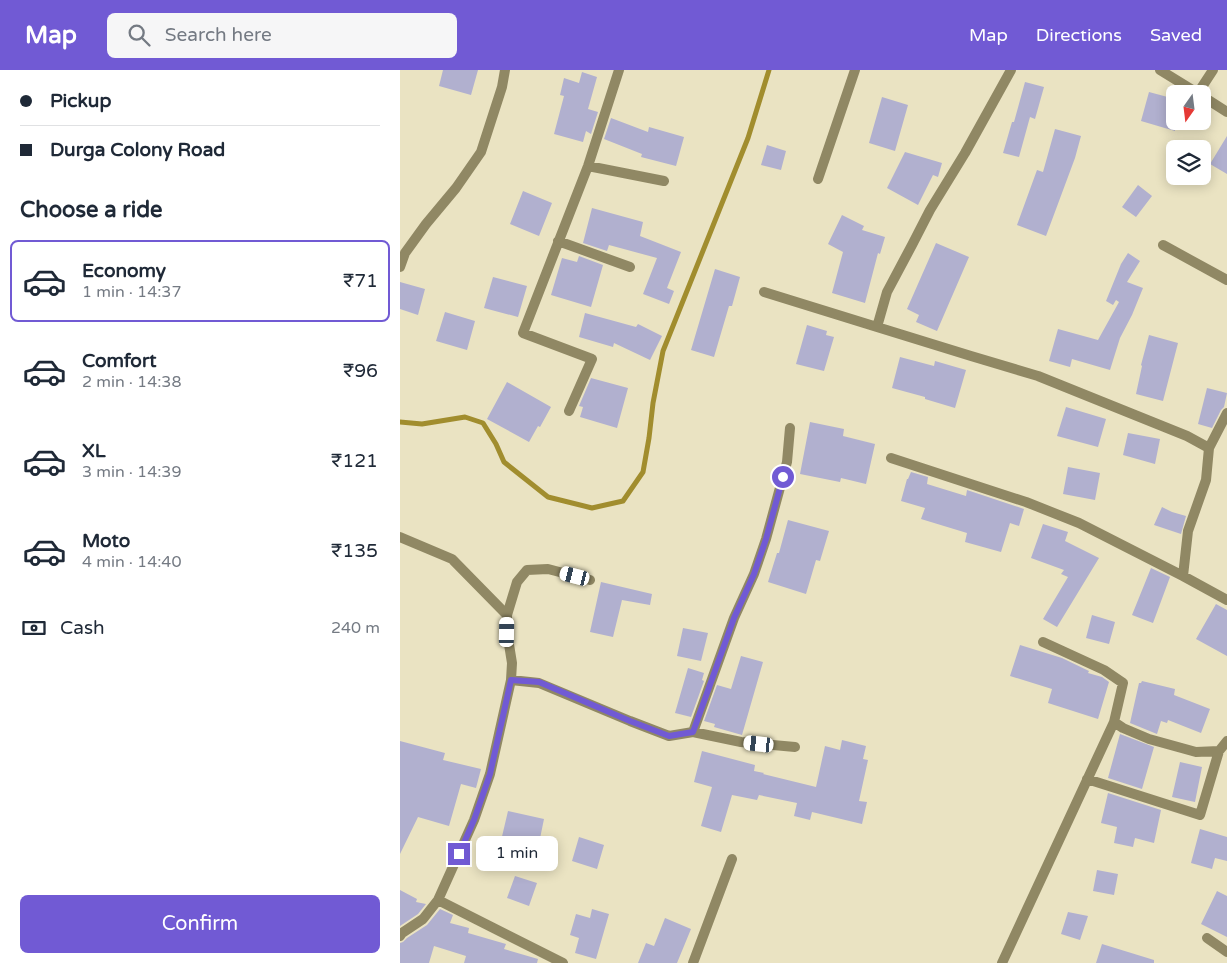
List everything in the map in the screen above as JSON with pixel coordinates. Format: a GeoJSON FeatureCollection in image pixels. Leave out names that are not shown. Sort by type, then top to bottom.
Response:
{"type":"FeatureCollection","features":[{"type":"Feature","properties":{"kind":"street"},"geometry":{"type":"LineString","coordinates":[[400,268],[405,253],[482,152],[506,70]]}},
{"type":"Feature","properties":{"kind":"street"},"geometry":{"type":"LineString","coordinates":[[569,411],[592,359],[523,333],[588,166],[619,70]]}},
{"type":"Feature","properties":{"kind":"street"},"geometry":{"type":"LineString","coordinates":[[818,179],[855,70]]}},
{"type":"Feature","properties":{"kind":"street"},"geometry":{"type":"LineString","coordinates":[[877,327],[888,292],[930,210],[1012,70]]}},
{"type":"Feature","properties":{"kind":"street"},"geometry":{"type":"LineString","coordinates":[[1160,70],[1185,85]]}},
{"type":"Feature","properties":{"kind":"street"},"geometry":{"type":"LineString","coordinates":[[1203,85],[1213,70]]}},
{"type":"Feature","properties":{"kind":"street"},"geometry":{"type":"LineString","coordinates":[[1211,102],[1227,112]]}},
{"type":"Feature","properties":{"kind":"street"},"geometry":{"type":"LineString","coordinates":[[588,166],[664,182]]}},
{"type":"Feature","properties":{"kind":"street"},"geometry":{"type":"LineString","coordinates":[[558,241],[630,267]]}},
{"type":"Feature","properties":{"kind":"street"},"geometry":{"type":"LineString","coordinates":[[1163,245],[1227,280]]}},
{"type":"Feature","properties":{"kind":"street"},"geometry":{"type":"LineString","coordinates":[[764,292],[1038,376],[1187,436],[1209,448]]}},
{"type":"Feature","properties":{"kind":"street"},"geometry":{"type":"LineString","coordinates":[[1183,576],[1188,531],[1206,480],[1209,448],[1227,412]]}},
{"type":"Feature","properties":{"kind":"street"},"geometry":{"type":"LineString","coordinates":[[693,732],[734,618],[754,574],[766,539],[787,462],[790,428]]}},
{"type":"Feature","properties":{"kind":"street"},"geometry":{"type":"LineString","coordinates":[[891,458],[1026,502],[1079,523],[1227,600]]}},
{"type":"Feature","properties":{"kind":"street"},"geometry":{"type":"LineString","coordinates":[[400,537],[452,559],[507,615]]}},
{"type":"Feature","properties":{"kind":"street"},"geometry":{"type":"LineString","coordinates":[[400,936],[423,919],[438,900],[474,820],[490,774],[511,680],[512,663],[507,632],[507,615],[517,582],[527,570],[548,569],[590,580]]}},
{"type":"Feature","properties":{"kind":"street"},"geometry":{"type":"LineString","coordinates":[[1002,963],[1114,722],[1123,683],[1104,670],[1043,642]]}},
{"type":"Feature","properties":{"kind":"street"},"geometry":{"type":"LineString","coordinates":[[511,680],[539,682],[669,736],[693,732],[741,742],[794,747]]}},
{"type":"Feature","properties":{"kind":"street"},"geometry":{"type":"LineString","coordinates":[[1114,722],[1149,739],[1187,750],[1196,752],[1219,751]]}},
{"type":"Feature","properties":{"kind":"street"},"geometry":{"type":"LineString","coordinates":[[1087,779],[1200,815],[1219,751],[1227,741]]}},
{"type":"Feature","properties":{"kind":"street"},"geometry":{"type":"LineString","coordinates":[[693,963],[732,859]]}},
{"type":"Feature","properties":{"kind":"street"},"geometry":{"type":"LineString","coordinates":[[438,900],[563,963]]}},
{"type":"Feature","properties":{"kind":"street"},"geometry":{"type":"LineString","coordinates":[[1207,938],[1227,952]]}},
{"type":"Feature","properties":{"kind":"building"},"geometry":{"type":"Polygon","coordinates":[[[443,70],[478,70],[471,95],[439,86],[443,70]]]}},
{"type":"Feature","properties":{"kind":"building"},"geometry":{"type":"Polygon","coordinates":[[[582,72],[597,77],[588,109],[598,112],[591,134],[586,131],[583,142],[554,134],[564,96],[560,95],[564,78],[579,83],[582,72]]]}},
{"type":"Feature","properties":{"kind":"building"},"geometry":{"type":"Polygon","coordinates":[[[1025,82],[1044,87],[1035,119],[1030,117],[1019,157],[1003,153],[1025,82]]]}},
{"type":"Feature","properties":{"kind":"building"},"geometry":{"type":"Polygon","coordinates":[[[1149,92],[1166,97],[1166,128],[1141,121],[1149,92]]]}},
{"type":"Feature","properties":{"kind":"building"},"geometry":{"type":"Polygon","coordinates":[[[882,97],[908,105],[895,151],[869,143],[882,97]]]}},
{"type":"Feature","properties":{"kind":"building"},"geometry":{"type":"Polygon","coordinates":[[[611,118],[648,132],[649,127],[684,137],[676,166],[641,157],[642,154],[604,139],[611,118]]]}},
{"type":"Feature","properties":{"kind":"building"},"geometry":{"type":"Polygon","coordinates":[[[1055,129],[1081,136],[1075,158],[1046,236],[1017,225],[1037,170],[1043,172],[1055,129]]]}},
{"type":"Feature","properties":{"kind":"building"},"geometry":{"type":"Polygon","coordinates":[[[1227,136],[1227,174],[1211,165],[1227,136]]]}},
{"type":"Feature","properties":{"kind":"building"},"geometry":{"type":"Polygon","coordinates":[[[767,145],[786,151],[781,170],[761,165],[767,145]]]}},
{"type":"Feature","properties":{"kind":"building"},"geometry":{"type":"Polygon","coordinates":[[[905,152],[942,163],[938,177],[933,175],[918,205],[887,188],[905,152]]]}},
{"type":"Feature","properties":{"kind":"building"},"geometry":{"type":"Polygon","coordinates":[[[1138,185],[1152,196],[1136,217],[1122,207],[1138,185]]]}},
{"type":"Feature","properties":{"kind":"building"},"geometry":{"type":"Polygon","coordinates":[[[523,191],[552,203],[539,236],[510,224],[523,191]]]}},
{"type":"Feature","properties":{"kind":"building"},"geometry":{"type":"Polygon","coordinates":[[[592,208],[643,222],[640,236],[681,252],[667,288],[674,291],[669,304],[643,294],[657,258],[609,245],[607,251],[583,243],[592,208]]]}},
{"type":"Feature","properties":{"kind":"building"},"geometry":{"type":"Polygon","coordinates":[[[842,215],[864,226],[862,230],[885,237],[880,254],[878,253],[865,303],[832,293],[843,252],[828,244],[842,215]]]}},
{"type":"Feature","properties":{"kind":"building"},"geometry":{"type":"Polygon","coordinates":[[[936,243],[969,257],[937,331],[916,322],[919,315],[907,309],[936,243]]]}},
{"type":"Feature","properties":{"kind":"building"},"geometry":{"type":"Polygon","coordinates":[[[1128,253],[1140,261],[1127,282],[1143,288],[1120,338],[1110,370],[1072,359],[1070,367],[1049,361],[1058,329],[1098,340],[1119,302],[1116,300],[1113,305],[1106,301],[1121,264],[1128,253]]]}},
{"type":"Feature","properties":{"kind":"building"},"geometry":{"type":"Polygon","coordinates":[[[579,256],[603,265],[591,307],[551,295],[562,258],[577,262],[579,256]]]}},
{"type":"Feature","properties":{"kind":"building"},"geometry":{"type":"Polygon","coordinates":[[[715,269],[740,277],[714,357],[691,350],[715,269]]]}},
{"type":"Feature","properties":{"kind":"building"},"geometry":{"type":"Polygon","coordinates":[[[493,277],[527,286],[518,317],[484,308],[493,277]]]}},
{"type":"Feature","properties":{"kind":"building"},"geometry":{"type":"Polygon","coordinates":[[[400,282],[425,289],[418,315],[400,309],[400,282]]]}},
{"type":"Feature","properties":{"kind":"building"},"geometry":{"type":"Polygon","coordinates":[[[445,312],[475,321],[467,350],[436,341],[445,312]]]}},
{"type":"Feature","properties":{"kind":"building"},"geometry":{"type":"Polygon","coordinates":[[[585,313],[636,327],[638,324],[662,336],[650,360],[614,343],[613,347],[579,337],[585,313]]]}},
{"type":"Feature","properties":{"kind":"building"},"geometry":{"type":"Polygon","coordinates":[[[807,325],[827,331],[826,335],[834,337],[824,371],[796,364],[807,325]]]}},
{"type":"Feature","properties":{"kind":"building"},"geometry":{"type":"Polygon","coordinates":[[[1149,335],[1178,343],[1163,401],[1136,394],[1149,335]]]}},
{"type":"Feature","properties":{"kind":"building"},"geometry":{"type":"Polygon","coordinates":[[[900,357],[934,366],[935,361],[966,370],[955,408],[892,388],[900,357]]]}},
{"type":"Feature","properties":{"kind":"building"},"geometry":{"type":"Polygon","coordinates":[[[591,378],[628,388],[617,428],[580,417],[583,407],[579,406],[591,378]]]}},
{"type":"Feature","properties":{"kind":"building"},"geometry":{"type":"Polygon","coordinates":[[[507,382],[551,407],[529,442],[487,419],[507,382]]]}},
{"type":"Feature","properties":{"kind":"building"},"geometry":{"type":"Polygon","coordinates":[[[1207,388],[1227,393],[1224,407],[1212,428],[1198,424],[1207,388]]]}},
{"type":"Feature","properties":{"kind":"building"},"geometry":{"type":"Polygon","coordinates":[[[1066,407],[1106,419],[1098,447],[1057,436],[1066,407]]]}},
{"type":"Feature","properties":{"kind":"building"},"geometry":{"type":"Polygon","coordinates":[[[810,422],[844,429],[843,436],[875,444],[866,484],[841,478],[840,482],[800,474],[810,422]]]}},
{"type":"Feature","properties":{"kind":"building"},"geometry":{"type":"Polygon","coordinates":[[[1128,433],[1160,439],[1155,464],[1123,455],[1128,433]]]}},
{"type":"Feature","properties":{"kind":"building"},"geometry":{"type":"Polygon","coordinates":[[[1068,467],[1100,473],[1095,500],[1063,494],[1068,467]]]}},
{"type":"Feature","properties":{"kind":"building"},"geometry":{"type":"Polygon","coordinates":[[[911,472],[928,477],[927,484],[966,496],[967,490],[1024,509],[1019,526],[1010,523],[1001,552],[965,542],[967,533],[921,519],[925,508],[901,501],[911,472]]]}},
{"type":"Feature","properties":{"kind":"building"},"geometry":{"type":"Polygon","coordinates":[[[1162,507],[1186,516],[1181,534],[1154,525],[1162,507]]]}},
{"type":"Feature","properties":{"kind":"building"},"geometry":{"type":"Polygon","coordinates":[[[788,520],[829,531],[820,561],[816,560],[806,594],[768,582],[777,553],[779,553],[788,520]]]}},
{"type":"Feature","properties":{"kind":"building"},"geometry":{"type":"Polygon","coordinates":[[[1043,524],[1068,532],[1065,541],[1099,558],[1057,627],[1043,619],[1068,577],[1061,574],[1064,570],[1031,558],[1043,524]]]}},
{"type":"Feature","properties":{"kind":"building"},"geometry":{"type":"Polygon","coordinates":[[[1151,568],[1170,577],[1153,623],[1132,615],[1151,568]]]}},
{"type":"Feature","properties":{"kind":"building"},"geometry":{"type":"Polygon","coordinates":[[[601,582],[652,594],[650,605],[622,600],[613,637],[590,632],[601,582]]]}},
{"type":"Feature","properties":{"kind":"building"},"geometry":{"type":"Polygon","coordinates":[[[1216,604],[1227,610],[1227,656],[1196,639],[1216,604]]]}},
{"type":"Feature","properties":{"kind":"building"},"geometry":{"type":"Polygon","coordinates":[[[1092,615],[1115,622],[1109,644],[1086,638],[1092,615]]]}},
{"type":"Feature","properties":{"kind":"building"},"geometry":{"type":"Polygon","coordinates":[[[683,628],[708,633],[701,661],[677,656],[683,628]]]}},
{"type":"Feature","properties":{"kind":"building"},"geometry":{"type":"Polygon","coordinates":[[[1020,645],[1062,658],[1089,671],[1088,673],[1102,677],[1109,682],[1098,719],[1048,703],[1052,689],[1010,676],[1020,645]]]}},
{"type":"Feature","properties":{"kind":"building"},"geometry":{"type":"Polygon","coordinates":[[[741,656],[763,662],[742,735],[714,727],[715,724],[704,721],[717,685],[731,689],[741,656]]]}},
{"type":"Feature","properties":{"kind":"building"},"geometry":{"type":"Polygon","coordinates":[[[688,668],[704,673],[702,680],[704,681],[691,717],[675,713],[688,668]]]}},
{"type":"Feature","properties":{"kind":"building"},"geometry":{"type":"Polygon","coordinates":[[[1142,681],[1175,689],[1174,695],[1210,709],[1201,733],[1168,720],[1167,723],[1161,721],[1157,734],[1130,723],[1139,683],[1142,681]]]}},
{"type":"Feature","properties":{"kind":"building"},"geometry":{"type":"Polygon","coordinates":[[[1120,734],[1154,747],[1142,789],[1108,778],[1120,734]]]}},
{"type":"Feature","properties":{"kind":"building"},"geometry":{"type":"Polygon","coordinates":[[[842,740],[866,746],[863,759],[868,760],[859,801],[867,802],[862,824],[812,812],[810,820],[794,816],[797,803],[759,795],[757,800],[732,795],[721,832],[701,826],[712,787],[694,782],[702,751],[755,765],[754,771],[763,774],[816,787],[825,746],[840,750],[842,740]]]}},
{"type":"Feature","properties":{"kind":"building"},"geometry":{"type":"Polygon","coordinates":[[[400,741],[445,753],[443,760],[481,769],[476,788],[461,784],[449,826],[418,817],[400,854],[400,741]]]}},
{"type":"Feature","properties":{"kind":"building"},"geometry":{"type":"Polygon","coordinates":[[[1180,762],[1202,767],[1195,802],[1172,797],[1180,762]]]}},
{"type":"Feature","properties":{"kind":"building"},"geometry":{"type":"Polygon","coordinates":[[[1108,793],[1161,810],[1154,843],[1135,838],[1133,847],[1114,843],[1117,827],[1101,823],[1108,793]]]}},
{"type":"Feature","properties":{"kind":"building"},"geometry":{"type":"Polygon","coordinates":[[[508,811],[544,819],[537,853],[500,845],[508,811]]]}},
{"type":"Feature","properties":{"kind":"building"},"geometry":{"type":"Polygon","coordinates":[[[1200,829],[1227,837],[1227,861],[1215,858],[1212,869],[1191,863],[1200,829]]]}},
{"type":"Feature","properties":{"kind":"building"},"geometry":{"type":"Polygon","coordinates":[[[579,837],[604,845],[597,869],[572,861],[579,837]]]}},
{"type":"Feature","properties":{"kind":"building"},"geometry":{"type":"Polygon","coordinates":[[[1097,870],[1118,874],[1114,895],[1093,891],[1097,870]]]}},
{"type":"Feature","properties":{"kind":"building"},"geometry":{"type":"Polygon","coordinates":[[[515,876],[537,883],[529,906],[507,898],[515,876]]]}},
{"type":"Feature","properties":{"kind":"building"},"geometry":{"type":"Polygon","coordinates":[[[400,890],[417,899],[416,902],[426,904],[418,914],[400,926],[400,890]]]}},
{"type":"Feature","properties":{"kind":"building"},"geometry":{"type":"Polygon","coordinates":[[[1217,891],[1227,896],[1227,937],[1201,924],[1217,891]]]}},
{"type":"Feature","properties":{"kind":"building"},"geometry":{"type":"Polygon","coordinates":[[[440,909],[453,915],[450,923],[469,928],[468,933],[506,944],[504,949],[538,959],[537,963],[464,963],[466,956],[434,946],[429,963],[400,963],[400,943],[427,925],[440,909]]]}},
{"type":"Feature","properties":{"kind":"building"},"geometry":{"type":"Polygon","coordinates":[[[592,909],[609,914],[596,959],[575,953],[579,938],[570,935],[576,914],[590,918],[592,909]]]}},
{"type":"Feature","properties":{"kind":"building"},"geometry":{"type":"Polygon","coordinates":[[[1068,912],[1088,916],[1080,940],[1061,934],[1068,912]]]}},
{"type":"Feature","properties":{"kind":"building"},"geometry":{"type":"Polygon","coordinates":[[[665,918],[691,929],[677,963],[638,963],[646,943],[654,946],[665,918]]]}},
{"type":"Feature","properties":{"kind":"building"},"geometry":{"type":"Polygon","coordinates":[[[1102,944],[1154,960],[1154,963],[1096,963],[1102,944]]]}},
{"type":"Feature","properties":{"kind":"waterway"},"geometry":{"type":"LineString","coordinates":[[400,422],[422,424],[465,417],[483,423],[504,462],[548,497],[592,508],[623,501],[643,472],[663,351],[748,138],[769,70]]}},
{"type":"Feature","properties":{"kind":"route"},"geometry":{"type":"LineString","coordinates":[[459,854],[474,820],[490,774],[511,680],[539,682],[669,736],[693,732],[734,618],[754,574],[776,506],[783,477]]}}]}
